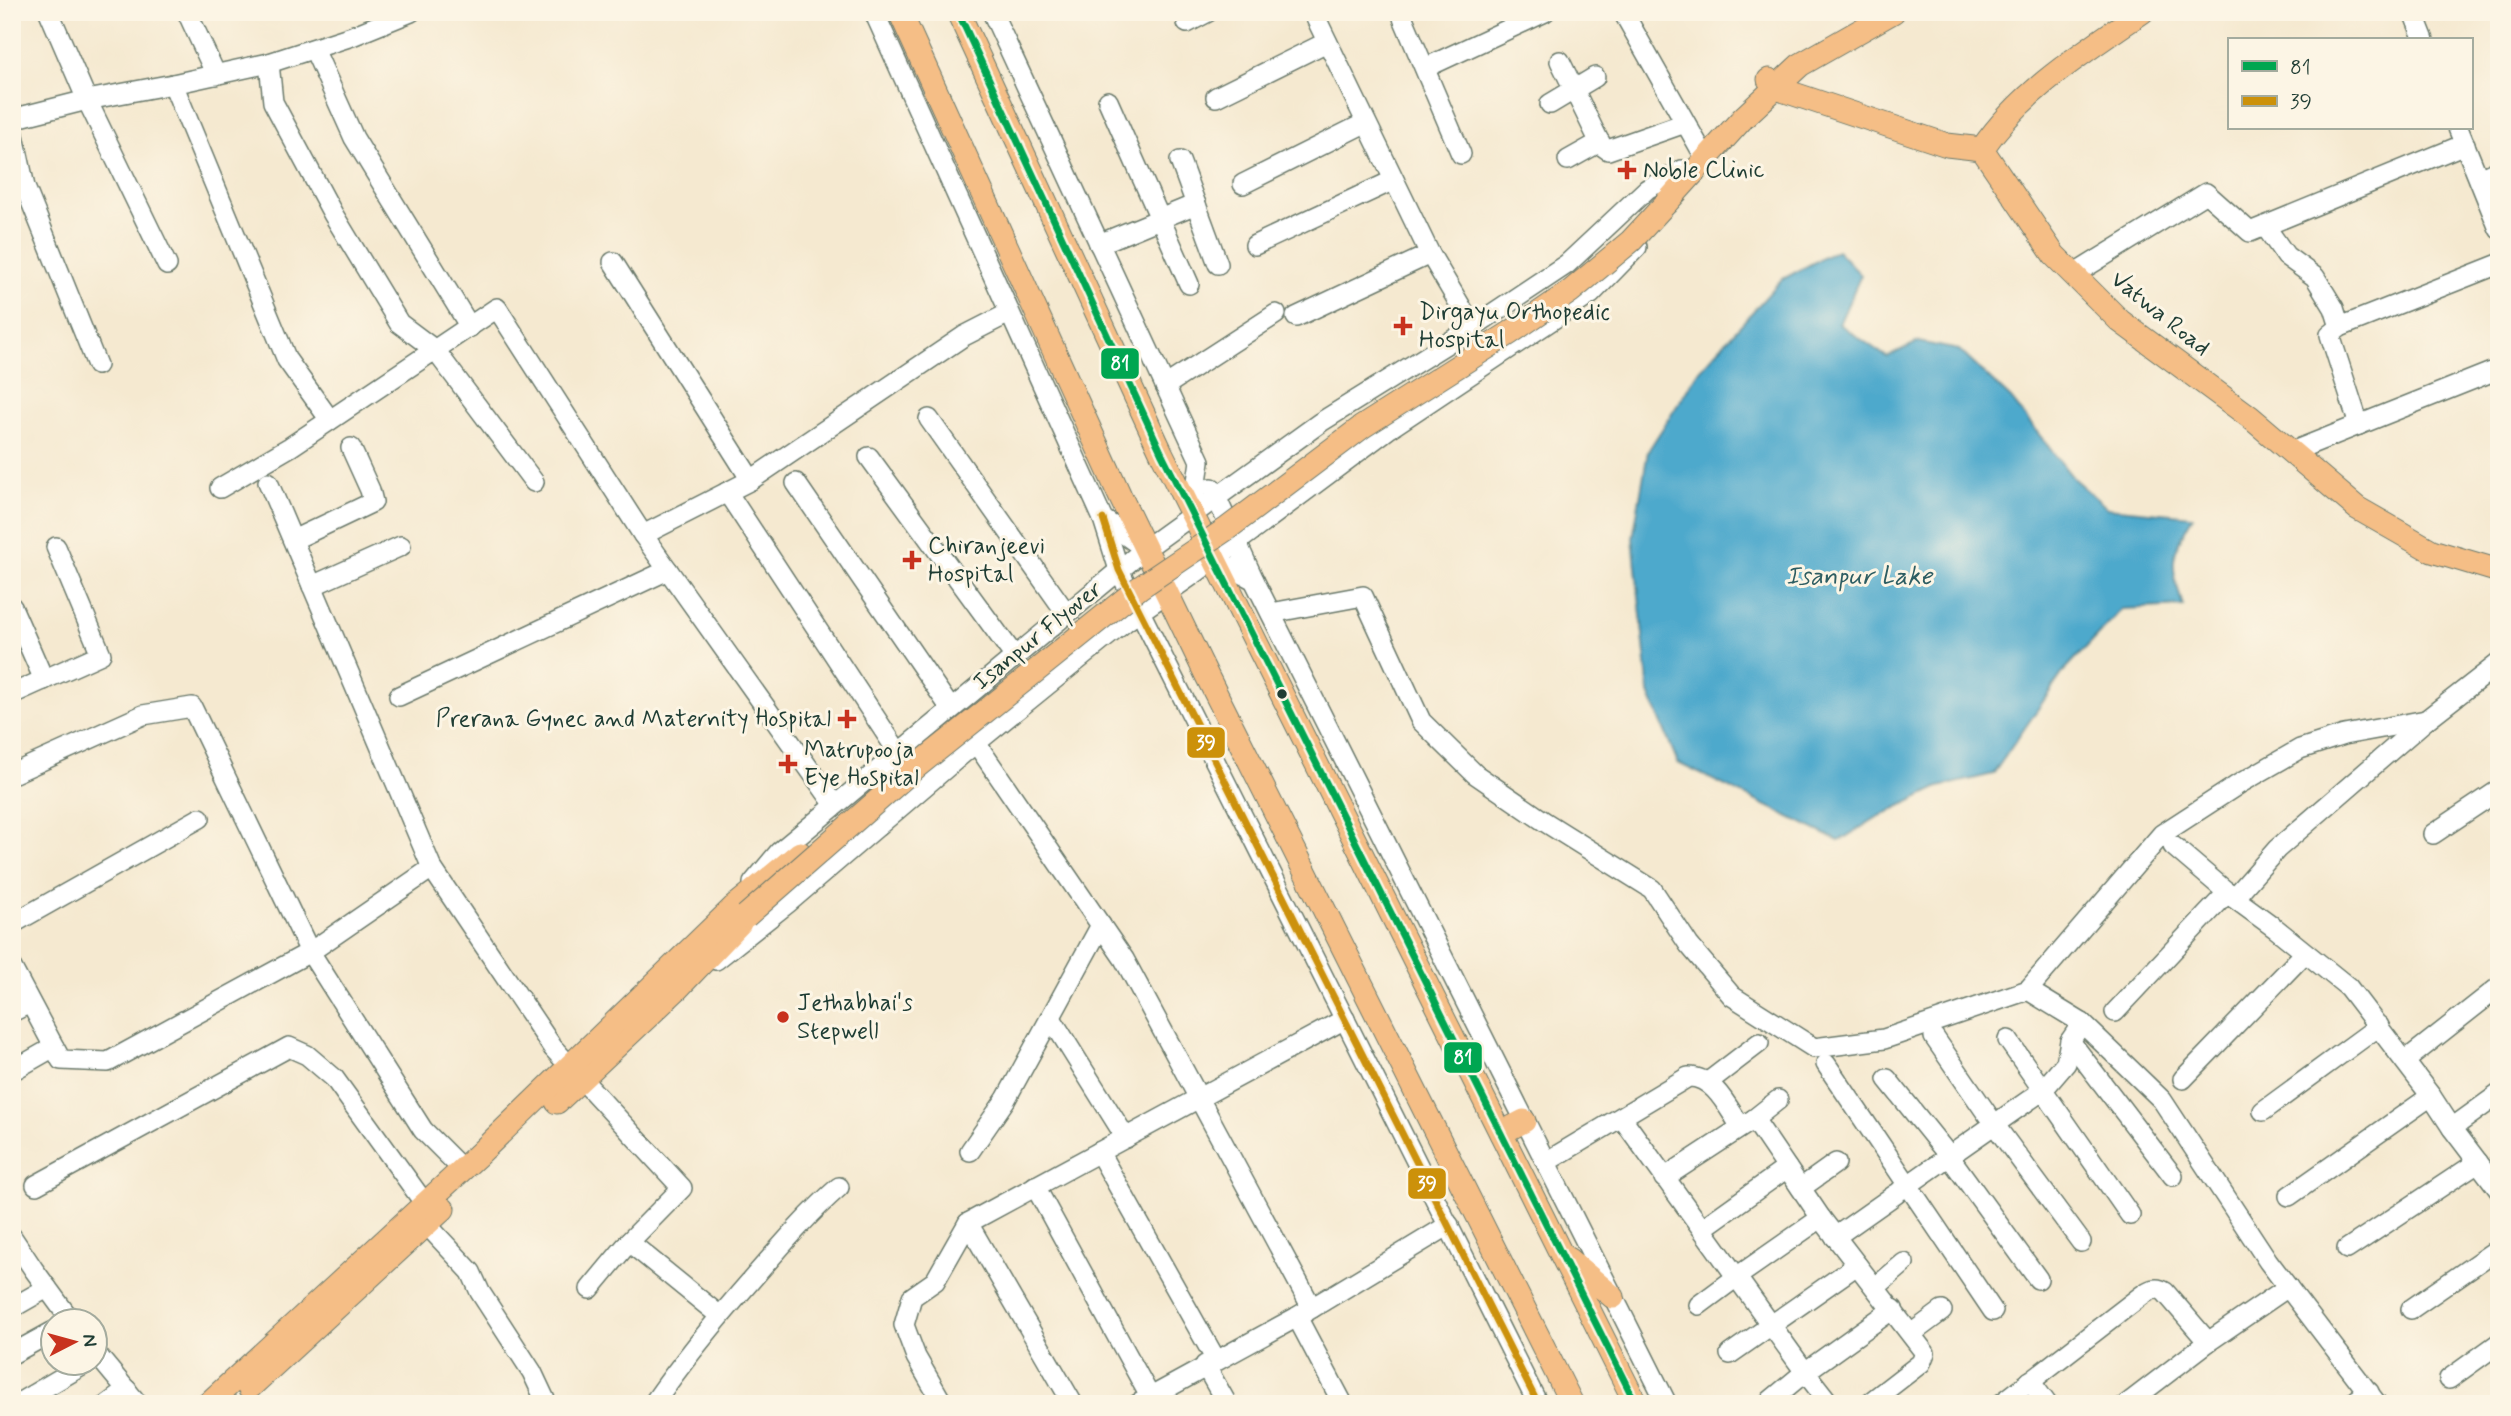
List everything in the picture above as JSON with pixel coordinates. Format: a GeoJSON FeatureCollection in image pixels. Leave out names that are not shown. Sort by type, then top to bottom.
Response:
{"type":"FeatureCollection","features":[{"type":"Feature","properties":{"kind":"main road"},"geometry":{"type":"LineString","coordinates":[[900,12],[1145,549],[1572,1404]]}},
{"type":"Feature","properties":{"kind":"main road"},"geometry":{"type":"LineString","coordinates":[[958,12],[1162,454],[1636,1404]]}},
{"type":"Feature","properties":{"kind":"main road"},"geometry":{"type":"LineString","coordinates":[[1772,84],[1796,57],[1875,12]]}},
{"type":"Feature","properties":{"kind":"main road"},"geometry":{"type":"LineString","coordinates":[[1772,84],[1893,12]]}},
{"type":"Feature","properties":{"kind":"main road"},"geometry":{"type":"LineString","coordinates":[[1772,84],[1947,145],[1982,149],[1998,126],[2029,96],[2079,55],[2142,12]]}},
{"type":"Feature","properties":{"kind":"main road","name":"Isanpur Flyover"},"geometry":{"type":"LineString","coordinates":[[739,912],[1139,588],[1228,528],[1362,426],[1510,333],[1571,291],[1631,241],[1664,197],[1703,155],[1743,118],[1772,84]]}},
{"type":"Feature","properties":{"kind":"main road","name":"Vatwa Road"},"geometry":{"type":"LineString","coordinates":[[1982,149],[2054,255],[2120,321],[2250,417],[2357,508],[2432,551],[2499,571]]}},
{"type":"Feature","properties":{"kind":"main road","name":"Isanpur Flyover"},"geometry":{"type":"LineString","coordinates":[[577,1073],[676,990],[739,912],[800,852],[909,759],[1133,579],[1222,519],[1356,418],[1565,282],[1664,197]]}},
{"type":"Feature","properties":{"kind":"main road"},"geometry":{"type":"LineString","coordinates":[[208,1404],[418,1219],[577,1073],[739,912]]}},
{"type":"Feature","properties":{"kind":"main road"},"geometry":{"type":"LineString","coordinates":[[231,1404],[418,1219],[463,1170],[577,1073]]}},
{"type":"Feature","properties":{"kind":"main road"},"geometry":{"type":"LineString","coordinates":[[1501,1133],[1524,1121]]}},
{"type":"Feature","properties":{"kind":"main road"},"geometry":{"type":"LineString","coordinates":[[1560,1252],[1613,1297]]}},
{"type":"Feature","properties":{"kind":"street"},"geometry":{"type":"LineString","coordinates":[[49,12],[87,100],[167,265]]}},
{"type":"Feature","properties":{"kind":"street"},"geometry":{"type":"LineString","coordinates":[[187,12],[216,75]]}},
{"type":"Feature","properties":{"kind":"street"},"geometry":{"type":"LineString","coordinates":[[12,120],[87,100],[269,64],[411,12]]}},
{"type":"Feature","properties":{"kind":"street"},"geometry":{"type":"LineString","coordinates":[[874,12],[1103,519],[1119,570],[1538,1404]]}},
{"type":"Feature","properties":{"kind":"street"},"geometry":{"type":"LineString","coordinates":[[992,12],[1254,579],[1667,1404]]}},
{"type":"Feature","properties":{"kind":"street"},"geometry":{"type":"LineString","coordinates":[[1187,23],[1208,12]]}},
{"type":"Feature","properties":{"kind":"street"},"geometry":{"type":"LineString","coordinates":[[1312,12],[1430,254],[1473,327]]}},
{"type":"Feature","properties":{"kind":"street"},"geometry":{"type":"LineString","coordinates":[[1424,68],[1545,12]]}},
{"type":"Feature","properties":{"kind":"street"},"geometry":{"type":"LineString","coordinates":[[1623,12],[1703,155]]}},
{"type":"Feature","properties":{"kind":"street"},"geometry":{"type":"LineString","coordinates":[[2413,12],[2423,38]]}},
{"type":"Feature","properties":{"kind":"street"},"geometry":{"type":"LineString","coordinates":[[1403,18],[1461,154]]}},
{"type":"Feature","properties":{"kind":"street"},"geometry":{"type":"LineString","coordinates":[[1216,97],[1327,42]]}},
{"type":"Feature","properties":{"kind":"street"},"geometry":{"type":"LineString","coordinates":[[314,49],[355,138],[470,327]]}},
{"type":"Feature","properties":{"kind":"street"},"geometry":{"type":"LineString","coordinates":[[1560,61],[1604,148],[1611,150],[1685,123]]}},
{"type":"Feature","properties":{"kind":"street"},"geometry":{"type":"LineString","coordinates":[[269,64],[273,102],[333,214],[400,323],[435,350],[534,482]]}},
{"type":"Feature","properties":{"kind":"street"},"geometry":{"type":"LineString","coordinates":[[1550,104],[1595,77]]}},
{"type":"Feature","properties":{"kind":"street"},"geometry":{"type":"LineString","coordinates":[[173,85],[287,360],[330,420]]}},
{"type":"Feature","properties":{"kind":"street"},"geometry":{"type":"LineString","coordinates":[[1108,101],[1189,284]]}},
{"type":"Feature","properties":{"kind":"street"},"geometry":{"type":"LineString","coordinates":[[1243,184],[1365,123]]}},
{"type":"Feature","properties":{"kind":"street"},"geometry":{"type":"LineString","coordinates":[[12,126],[25,187],[97,365]]}},
{"type":"Feature","properties":{"kind":"street"},"geometry":{"type":"LineString","coordinates":[[2073,275],[2206,193],[2250,232],[2461,136],[2499,229]]}},
{"type":"Feature","properties":{"kind":"street"},"geometry":{"type":"LineString","coordinates":[[1568,160],[1600,142]]}},
{"type":"Feature","properties":{"kind":"street"},"geometry":{"type":"LineString","coordinates":[[1180,161],[1218,264]]}},
{"type":"Feature","properties":{"kind":"street"},"geometry":{"type":"LineString","coordinates":[[2479,179],[2499,170]]}},
{"type":"Feature","properties":{"kind":"street"},"geometry":{"type":"LineString","coordinates":[[739,912],[779,852],[1145,549],[1321,422],[1473,327],[1566,264],[1647,189],[1686,173]]}},
{"type":"Feature","properties":{"kind":"street"},"geometry":{"type":"LineString","coordinates":[[676,990],[788,904],[976,743],[1141,611],[1390,428],[1591,294],[1670,214],[1686,173]]}},
{"type":"Feature","properties":{"kind":"street"},"geometry":{"type":"LineString","coordinates":[[1255,245],[1394,180]]}},
{"type":"Feature","properties":{"kind":"street"},"geometry":{"type":"LineString","coordinates":[[1099,244],[1196,204]]}},
{"type":"Feature","properties":{"kind":"street"},"geometry":{"type":"LineString","coordinates":[[2265,226],[2286,256],[2315,277],[2334,308],[2340,327]]}},
{"type":"Feature","properties":{"kind":"street"},"geometry":{"type":"LineString","coordinates":[[1296,317],[1430,254]]}},
{"type":"Feature","properties":{"kind":"street"},"geometry":{"type":"LineString","coordinates":[[613,262],[751,480]]}},
{"type":"Feature","properties":{"kind":"street"},"geometry":{"type":"LineString","coordinates":[[2359,425],[2330,335],[2340,327],[2499,264]]}},
{"type":"Feature","properties":{"kind":"street"},"geometry":{"type":"LineString","coordinates":[[220,488],[330,420],[498,308],[643,535],[835,804]]}},
{"type":"Feature","properties":{"kind":"street"},"geometry":{"type":"LineString","coordinates":[[643,535],[751,480],[964,336],[1009,313]]}},
{"type":"Feature","properties":{"kind":"street"},"geometry":{"type":"LineString","coordinates":[[1165,386],[1276,314]]}},
{"type":"Feature","properties":{"kind":"street"},"geometry":{"type":"LineString","coordinates":[[2291,452],[2499,369]]}},
{"type":"Feature","properties":{"kind":"street"},"geometry":{"type":"LineString","coordinates":[[929,419],[1067,614]]}},
{"type":"Feature","properties":{"kind":"street"},"geometry":{"type":"LineString","coordinates":[[293,540],[373,502],[351,448]]}},
{"type":"Feature","properties":{"kind":"street"},"geometry":{"type":"LineString","coordinates":[[869,457],[1015,657]]}},
{"type":"Feature","properties":{"kind":"street"},"geometry":{"type":"LineString","coordinates":[[1192,515],[1200,461]]}},
{"type":"Feature","properties":{"kind":"street"},"geometry":{"type":"LineString","coordinates":[[268,482],[432,868],[554,1048],[682,1188],[629,1242],[590,1289]]}},
{"type":"Feature","properties":{"kind":"street"},"geometry":{"type":"LineString","coordinates":[[796,483],[951,709]]}},
{"type":"Feature","properties":{"kind":"street"},"geometry":{"type":"LineString","coordinates":[[727,492],[898,752]]}},
{"type":"Feature","properties":{"kind":"street"},"geometry":{"type":"LineString","coordinates":[[1103,519],[1145,549]]}},
{"type":"Feature","properties":{"kind":"street"},"geometry":{"type":"LineString","coordinates":[[312,586],[401,546]]}},
{"type":"Feature","properties":{"kind":"street"},"geometry":{"type":"LineString","coordinates":[[12,694],[101,654],[56,547]]}},
{"type":"Feature","properties":{"kind":"street"},"geometry":{"type":"LineString","coordinates":[[1214,558],[1254,579]]}},
{"type":"Feature","properties":{"kind":"street"},"geometry":{"type":"LineString","coordinates":[[399,696],[668,570]]}},
{"type":"Feature","properties":{"kind":"street"},"geometry":{"type":"LineString","coordinates":[[1271,613],[1363,596],[1422,721],[1475,774],[1652,890],[1689,945],[1732,996],[1814,1048],[1884,1039],[2028,990],[2162,834],[2239,784],[2300,749],[2344,736],[2426,720]]}},
{"type":"Feature","properties":{"kind":"street"},"geometry":{"type":"LineString","coordinates":[[12,607],[44,680]]}},
{"type":"Feature","properties":{"kind":"street"},"geometry":{"type":"LineString","coordinates":[[2115,1012],[2277,849],[2426,720],[2499,663]]}},
{"type":"Feature","properties":{"kind":"street"},"geometry":{"type":"LineString","coordinates":[[12,774],[143,715],[192,707],[310,952],[424,1130],[463,1170]]}},
{"type":"Feature","properties":{"kind":"street"},"geometry":{"type":"LineString","coordinates":[[976,743],[1124,958],[1199,1098],[1305,1312],[1343,1404]]}},
{"type":"Feature","properties":{"kind":"street"},"geometry":{"type":"LineString","coordinates":[[2433,834],[2499,790]]}},
{"type":"Feature","properties":{"kind":"street"},"geometry":{"type":"LineString","coordinates":[[12,924],[200,818]]}},
{"type":"Feature","properties":{"kind":"street"},"geometry":{"type":"LineString","coordinates":[[2173,846],[2348,987],[2499,1189]]}},
{"type":"Feature","properties":{"kind":"street"},"geometry":{"type":"LineString","coordinates":[[12,968],[61,1060],[108,1062],[310,952],[432,868]]}},
{"type":"Feature","properties":{"kind":"street"},"geometry":{"type":"LineString","coordinates":[[970,1151],[1006,1099],[1101,925]]}},
{"type":"Feature","properties":{"kind":"street"},"geometry":{"type":"LineString","coordinates":[[2183,1079],[2305,953]]}},
{"type":"Feature","properties":{"kind":"street"},"geometry":{"type":"LineString","coordinates":[[2405,1061],[2499,987]]}},
{"type":"Feature","properties":{"kind":"street"},"geometry":{"type":"LineString","coordinates":[[2028,990],[2082,1023],[2162,1100],[2222,1194],[2288,1287],[2373,1398],[2351,1404]]}},
{"type":"Feature","properties":{"kind":"street"},"geometry":{"type":"LineString","coordinates":[[12,1012],[30,1003]]}},
{"type":"Feature","properties":{"kind":"street"},"geometry":{"type":"LineString","coordinates":[[1051,1018],[1126,1138]]}},
{"type":"Feature","properties":{"kind":"street"},"geometry":{"type":"LineString","coordinates":[[943,1404],[916,1357],[904,1325],[912,1297],[935,1281],[968,1223],[1345,1019]]}},
{"type":"Feature","properties":{"kind":"street"},"geometry":{"type":"LineString","coordinates":[[1835,1237],[2042,1090],[2066,1063],[2070,1041],[2082,1023]]}},
{"type":"Feature","properties":{"kind":"street"},"geometry":{"type":"LineString","coordinates":[[2263,1111],[2379,1026]]}},
{"type":"Feature","properties":{"kind":"street"},"geometry":{"type":"LineString","coordinates":[[1934,1037],[2081,1242]]}},
{"type":"Feature","properties":{"kind":"street"},"geometry":{"type":"LineString","coordinates":[[2008,1040],[2130,1215]]}},
{"type":"Feature","properties":{"kind":"street"},"geometry":{"type":"LineString","coordinates":[[2070,1041],[2174,1176]]}},
{"type":"Feature","properties":{"kind":"street"},"geometry":{"type":"LineString","coordinates":[[1708,1082],[1759,1043]]}},
{"type":"Feature","properties":{"kind":"street"},"geometry":{"type":"LineString","coordinates":[[12,1071],[54,1047]]}},
{"type":"Feature","properties":{"kind":"street"},"geometry":{"type":"LineString","coordinates":[[36,1185],[289,1047],[307,1055],[334,1078],[418,1219],[471,1272],[480,1292],[531,1372],[547,1404]]}},
{"type":"Feature","properties":{"kind":"street"},"geometry":{"type":"LineString","coordinates":[[1826,1064],[1902,1189],[1993,1311]]}},
{"type":"Feature","properties":{"kind":"street"},"geometry":{"type":"LineString","coordinates":[[1546,1162],[1688,1077],[1699,1077],[1708,1082],[1787,1168],[1835,1237],[1922,1349],[1924,1358],[1868,1404]]}},
{"type":"Feature","properties":{"kind":"street"},"geometry":{"type":"LineString","coordinates":[[1887,1079],[1949,1156],[2038,1279]]}},
{"type":"Feature","properties":{"kind":"street"},"geometry":{"type":"LineString","coordinates":[[2452,1128],[2499,1094]]}},
{"type":"Feature","properties":{"kind":"street"},"geometry":{"type":"LineString","coordinates":[[2289,1195],[2431,1096]]}},
{"type":"Feature","properties":{"kind":"street"},"geometry":{"type":"LineString","coordinates":[[1664,1178],[1778,1100]]}},
{"type":"Feature","properties":{"kind":"street"},"geometry":{"type":"LineString","coordinates":[[1622,1118],[1830,1404]]}},
{"type":"Feature","properties":{"kind":"street"},"geometry":{"type":"LineString","coordinates":[[1100,1152],[1211,1363],[1227,1404]]}},
{"type":"Feature","properties":{"kind":"street"},"geometry":{"type":"LineString","coordinates":[[2347,1249],[2477,1162]]}},
{"type":"Feature","properties":{"kind":"street"},"geometry":{"type":"LineString","coordinates":[[1801,1188],[1836,1163]]}},
{"type":"Feature","properties":{"kind":"street"},"geometry":{"type":"LineString","coordinates":[[1703,1228],[1787,1168]]}},
{"type":"Feature","properties":{"kind":"street"},"geometry":{"type":"LineString","coordinates":[[1035,1186],[1147,1401],[1305,1312],[1449,1225]]}},
{"type":"Feature","properties":{"kind":"street"},"geometry":{"type":"LineString","coordinates":[[653,1404],[685,1357],[720,1316],[810,1212],[839,1187]]}},
{"type":"Feature","properties":{"kind":"street"},"geometry":{"type":"LineString","coordinates":[[1699,1305],[1821,1218]]}},
{"type":"Feature","properties":{"kind":"street"},"geometry":{"type":"LineString","coordinates":[[968,1223],[1073,1404]]}},
{"type":"Feature","properties":{"kind":"street"},"geometry":{"type":"LineString","coordinates":[[629,1242],[720,1316]]}},
{"type":"Feature","properties":{"kind":"street"},"geometry":{"type":"LineString","coordinates":[[2412,1309],[2499,1248]]}},
{"type":"Feature","properties":{"kind":"street"},"geometry":{"type":"LineString","coordinates":[[16,1249],[62,1308]]}},
{"type":"Feature","properties":{"kind":"street"},"geometry":{"type":"LineString","coordinates":[[1875,1287],[1905,1263]]}},
{"type":"Feature","properties":{"kind":"street"},"geometry":{"type":"LineString","coordinates":[[1730,1354],[1857,1265]]}},
{"type":"Feature","properties":{"kind":"street"},"geometry":{"type":"LineString","coordinates":[[2127,1404],[2208,1342],[2288,1287]]}},
{"type":"Feature","properties":{"kind":"street"},"geometry":{"type":"LineString","coordinates":[[12,1308],[47,1288]]}},
{"type":"Feature","properties":{"kind":"street"},"geometry":{"type":"LineString","coordinates":[[2001,1404],[2153,1289],[2165,1292],[2208,1342]]}},
{"type":"Feature","properties":{"kind":"street"},"geometry":{"type":"LineString","coordinates":[[1770,1401],[1805,1372],[1893,1309]]}},
{"type":"Feature","properties":{"kind":"street"},"geometry":{"type":"LineString","coordinates":[[1911,1334],[1942,1311]]}},
{"type":"Feature","properties":{"kind":"street"},"geometry":{"type":"LineString","coordinates":[[12,1354],[38,1340]]}},
{"type":"Feature","properties":{"kind":"street"},"geometry":{"type":"LineString","coordinates":[[2449,1379],[2499,1343]]}},
{"type":"Feature","properties":{"kind":"street"},"geometry":{"type":"LineString","coordinates":[[108,1372],[132,1397],[108,1404]]}},
{"type":"Feature","properties":{"kind":"street"},"geometry":{"type":"LineString","coordinates":[[17,1404],[59,1378]]}},
{"type":"Feature","properties":{"kind":"street"},"geometry":{"type":"LineString","coordinates":[[2030,1381],[2047,1404]]}},
{"type":"Feature","properties":{"kind":"water","name":"Isanpur Lake"},"geometry":{"type":"Polygon","coordinates":[[[1837,250],[1861,275],[1839,324],[1887,357],[1918,342],[1959,350],[2011,399],[2074,479],[2107,508],[2193,516],[2176,550],[2174,560],[2175,579],[2183,606],[2122,609],[2064,671],[1993,774],[1939,787],[1876,818],[1839,841],[1678,763],[1649,693],[1633,538],[1648,451],[1700,370],[1781,280],[1837,250]]]}},
{"type":"Feature","properties":{"kind":"transit line","name":"81"},"geometry":{"type":"LineString","coordinates":[[958,12],[1162,454],[1636,1404]]}},
{"type":"Feature","properties":{"kind":"transit line","name":"39"},"geometry":{"type":"LineString","coordinates":[[1103,519],[1119,570],[1538,1404]]}},
{"type":"Feature","properties":{"kind":"place","name":"Noble Clinic"},"geometry":{"type":"Point","coordinates":[1627,170]}},
{"type":"Feature","properties":{"kind":"place","name":"Dirgayu Orthopedic Hospital"},"geometry":{"type":"Point","coordinates":[1403,326]}},
{"type":"Feature","properties":{"kind":"place","name":"Chiranjeevi Hospital"},"geometry":{"type":"Point","coordinates":[912,560]}},
{"type":"Feature","properties":{"kind":"place","name":"Prerana Gynec and Maternity Hospital"},"geometry":{"type":"Point","coordinates":[847,719]}},
{"type":"Feature","properties":{"kind":"place","name":"Matrupooja Eye Hospital"},"geometry":{"type":"Point","coordinates":[788,764]}},
{"type":"Feature","properties":{"kind":"place","name":"Jethabhai's Stepwell"},"geometry":{"type":"Point","coordinates":[783,1017]}}]}
